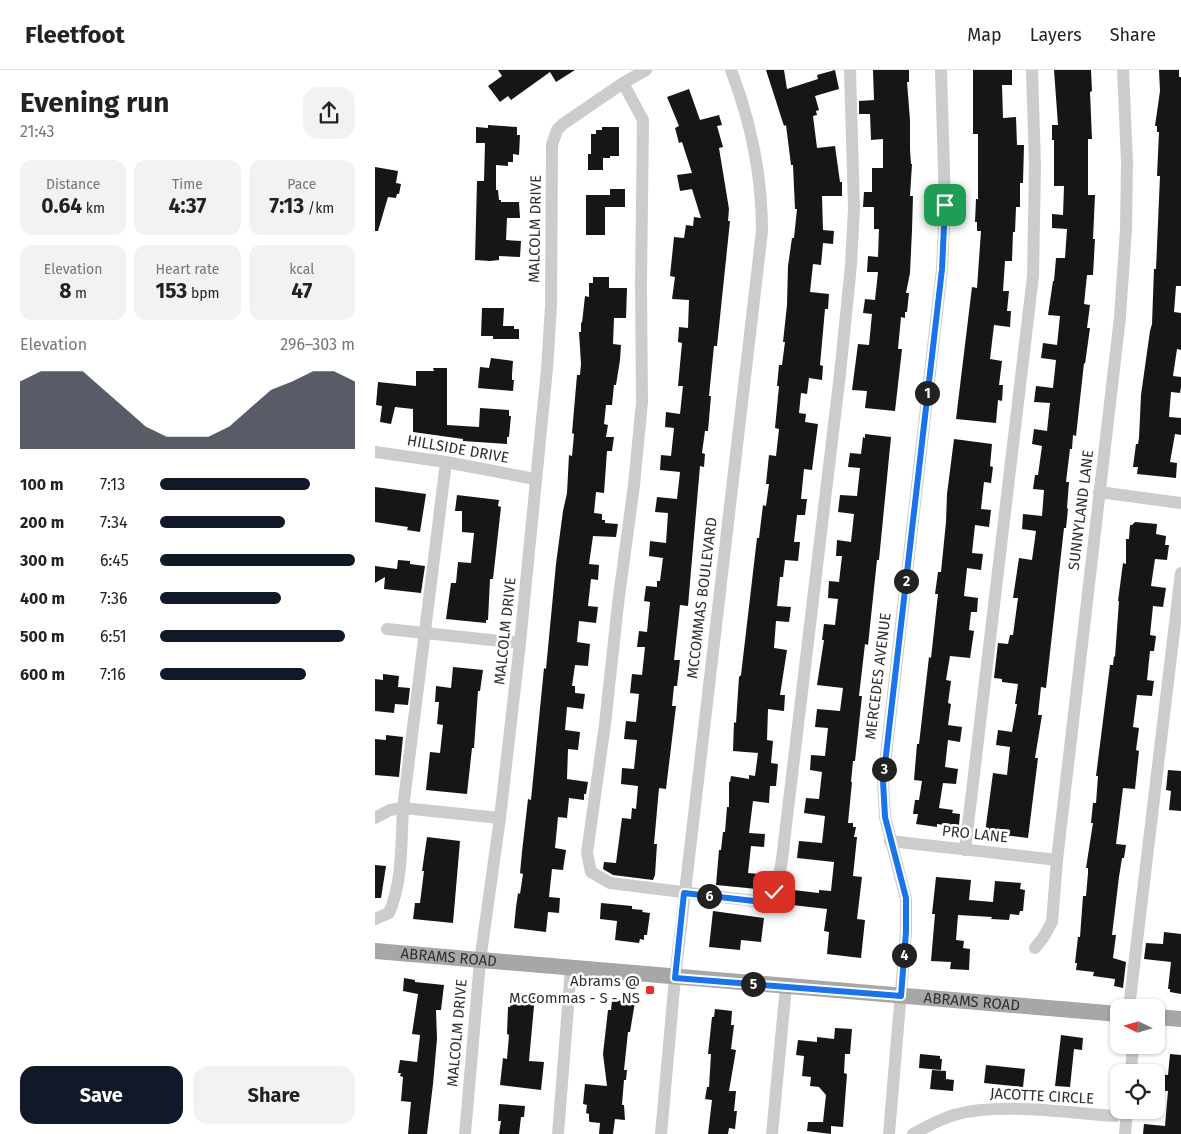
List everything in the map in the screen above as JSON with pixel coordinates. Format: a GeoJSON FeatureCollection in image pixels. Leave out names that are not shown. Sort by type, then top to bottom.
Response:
{"type":"FeatureCollection","features":[{"type":"Feature","properties":{"kind":"main road","name":"ABRAMS ROAD"},"geometry":{"type":"LineString","coordinates":[[375,951],[675,978],[1110,1013]]}},
{"type":"Feature","properties":{"kind":"main road"},"geometry":{"type":"LineString","coordinates":[[1165,1018],[1181,1019]]}},
{"type":"Feature","properties":{"kind":"street"},"geometry":{"type":"LineString","coordinates":[[646,70],[623,83],[643,120],[642,402],[634,485],[617,604],[605,724],[587,852],[591,872],[610,884],[754,901],[767,899],[774,892],[785,834],[840,374],[851,266],[854,208],[851,70]]}},
{"type":"Feature","properties":{"kind":"street","name":"MCCOMMAS BOULEVARD"},"geometry":{"type":"LineString","coordinates":[[661,1134],[684,893],[762,231],[760,183],[752,134],[731,70]]}},
{"type":"Feature","properties":{"kind":"street","name":"MERCEDES AVENUE"},"geometry":{"type":"LineString","coordinates":[[889,1134],[906,932],[906,898],[885,817],[883,781],[943,244],[945,205],[941,70]]}},
{"type":"Feature","properties":{"kind":"street"},"geometry":{"type":"LineString","coordinates":[[965,850],[1033,276],[1035,165],[1032,70]]}},
{"type":"Feature","properties":{"kind":"street","name":"SUNNYLAND LANE"},"geometry":{"type":"LineString","coordinates":[[1035,948],[1052,922],[1057,860],[1120,317],[1126,229],[1127,162],[1123,70]]}},
{"type":"Feature","properties":{"kind":"street","name":"MALCOLM DRIVE"},"geometry":{"type":"LineString","coordinates":[[465,1134],[480,961],[500,818],[521,643],[535,479],[547,369],[551,306],[552,145],[557,130],[563,124],[623,83]]}},
{"type":"Feature","properties":{"kind":"street","name":"HILLSIDE DRIVE"},"geometry":{"type":"LineString","coordinates":[[375,452],[446,462],[535,479]]}},
{"type":"Feature","properties":{"kind":"street"},"geometry":{"type":"LineString","coordinates":[[375,919],[389,913],[395,898],[401,849],[403,808],[446,462]]}},
{"type":"Feature","properties":{"kind":"street"},"geometry":{"type":"LineString","coordinates":[[1099,492],[1181,503]]}},
{"type":"Feature","properties":{"kind":"street"},"geometry":{"type":"LineString","coordinates":[[1130,999],[1181,573]]}},
{"type":"Feature","properties":{"kind":"street"},"geometry":{"type":"LineString","coordinates":[[387,629],[521,643]]}},
{"type":"Feature","properties":{"kind":"street"},"geometry":{"type":"LineString","coordinates":[[375,818],[390,810],[403,808],[500,818]]}},
{"type":"Feature","properties":{"kind":"street","name":"PRO LANE"},"geometry":{"type":"LineString","coordinates":[[890,841],[1057,860]]}},
{"type":"Feature","properties":{"kind":"street"},"geometry":{"type":"LineString","coordinates":[[558,1134],[571,968]]}},
{"type":"Feature","properties":{"kind":"street"},"geometry":{"type":"LineString","coordinates":[[772,1134],[786,986]]}},
{"type":"Feature","properties":{"kind":"street","name":"JACOTTE CIRCLE"},"geometry":{"type":"LineString","coordinates":[[913,1134],[954,1115],[978,1110],[1019,1109],[1110,1116]]}},
{"type":"Feature","properties":{"kind":"street"},"geometry":{"type":"LineString","coordinates":[[1125,1134],[1126,1119]]}},
{"type":"Feature","properties":{"kind":"building"},"geometry":{"type":"Polygon","coordinates":[[[498,70],[575,70],[556,82],[550,72],[511,100],[508,96],[500,102],[488,86],[502,76],[498,70]]]}},
{"type":"Feature","properties":{"kind":"building"},"geometry":{"type":"Polygon","coordinates":[[[766,70],[784,70],[787,89],[818,79],[817,75],[835,70],[839,89],[815,96],[819,110],[816,111],[817,115],[813,116],[817,148],[835,146],[840,182],[842,182],[842,196],[822,196],[823,230],[834,231],[833,244],[823,243],[821,265],[813,264],[810,292],[829,294],[828,309],[825,309],[820,365],[823,366],[822,380],[809,378],[807,394],[801,393],[799,413],[806,414],[805,422],[818,424],[812,470],[804,469],[801,499],[807,499],[805,515],[797,515],[794,542],[800,542],[798,561],[785,560],[783,577],[780,577],[777,606],[791,607],[789,622],[776,621],[774,648],[787,650],[780,695],[785,695],[784,711],[768,709],[767,740],[773,741],[771,763],[778,764],[776,786],[770,786],[769,803],[753,801],[749,833],[765,834],[764,847],[751,846],[748,873],[759,874],[757,889],[716,885],[719,850],[721,850],[723,832],[725,832],[727,807],[729,807],[729,782],[731,776],[749,779],[749,775],[755,776],[758,753],[733,751],[734,722],[736,723],[739,677],[741,675],[757,538],[759,538],[763,505],[766,506],[769,484],[766,484],[769,455],[776,456],[779,429],[775,428],[779,386],[777,386],[779,365],[782,365],[785,342],[783,342],[787,305],[788,266],[792,238],[794,238],[797,209],[795,209],[793,165],[791,165],[786,125],[784,126],[766,70]]]}},
{"type":"Feature","properties":{"kind":"building"},"geometry":{"type":"Polygon","coordinates":[[[873,70],[909,70],[909,82],[907,82],[912,164],[910,196],[913,196],[912,230],[910,273],[906,293],[909,293],[905,318],[901,317],[898,349],[902,349],[895,411],[865,408],[867,391],[852,390],[858,344],[869,345],[872,314],[863,313],[865,299],[875,300],[878,272],[867,272],[868,256],[878,257],[879,229],[874,229],[874,207],[863,207],[864,192],[872,192],[872,168],[883,168],[883,139],[871,140],[870,114],[859,114],[859,101],[874,100],[873,70]]]}},
{"type":"Feature","properties":{"kind":"building"},"geometry":{"type":"Polygon","coordinates":[[[973,70],[1012,70],[1012,85],[1002,85],[1003,118],[1016,117],[1017,145],[1024,145],[1023,183],[1020,183],[1020,207],[1016,207],[1012,261],[1005,261],[1003,291],[1009,291],[1007,311],[1011,311],[1010,327],[994,325],[990,359],[1002,361],[999,385],[1003,385],[1002,401],[998,400],[996,423],[956,419],[972,287],[977,288],[981,231],[977,231],[977,222],[975,222],[976,199],[978,199],[978,134],[973,134],[973,70]]]}},
{"type":"Feature","properties":{"kind":"building"},"geometry":{"type":"Polygon","coordinates":[[[1054,70],[1091,70],[1092,139],[1088,139],[1088,195],[1095,195],[1093,239],[1095,239],[1093,275],[1087,275],[1084,304],[1090,305],[1087,328],[1090,328],[1076,436],[1073,435],[1072,449],[1070,449],[1066,482],[1069,482],[1068,509],[1066,528],[1064,528],[1046,688],[1041,687],[1038,715],[1042,715],[1035,758],[1038,758],[1028,838],[985,833],[993,773],[1007,775],[1010,747],[996,745],[998,730],[1012,732],[1017,704],[1015,704],[1018,684],[1002,682],[1002,679],[994,678],[998,643],[1008,644],[1010,635],[1013,635],[1018,598],[1013,598],[1019,558],[1032,560],[1036,531],[1022,529],[1023,514],[1042,516],[1044,490],[1033,489],[1035,475],[1038,475],[1042,446],[1032,444],[1034,429],[1047,431],[1050,403],[1034,402],[1036,386],[1053,388],[1056,360],[1041,358],[1043,343],[1057,345],[1060,316],[1048,315],[1056,258],[1065,258],[1067,229],[1052,228],[1052,214],[1063,215],[1064,186],[1054,186],[1054,140],[1052,140],[1052,125],[1058,125],[1054,70]]]}},
{"type":"Feature","properties":{"kind":"building"},"geometry":{"type":"Polygon","coordinates":[[[1159,70],[1179,70],[1179,77],[1181,77],[1181,286],[1176,286],[1174,312],[1181,313],[1181,350],[1177,349],[1173,376],[1181,377],[1181,387],[1180,393],[1171,392],[1169,417],[1181,418],[1181,435],[1175,434],[1170,462],[1177,463],[1176,478],[1137,474],[1138,467],[1133,467],[1136,444],[1138,444],[1139,438],[1141,395],[1152,324],[1154,269],[1156,269],[1160,176],[1157,176],[1159,132],[1157,132],[1157,126],[1155,126],[1160,91],[1159,70]]]}},
{"type":"Feature","properties":{"kind":"building"},"geometry":{"type":"Polygon","coordinates":[[[689,89],[700,120],[719,115],[722,125],[717,126],[723,147],[719,148],[729,209],[728,221],[730,221],[717,346],[714,346],[708,431],[705,431],[702,453],[705,454],[704,467],[700,466],[688,606],[680,605],[674,660],[680,660],[672,706],[676,706],[666,789],[659,788],[654,844],[657,844],[655,875],[653,880],[613,875],[603,869],[604,862],[616,863],[622,818],[631,819],[632,808],[636,809],[638,786],[621,784],[622,768],[634,769],[637,740],[624,739],[626,721],[636,722],[639,694],[630,693],[632,674],[642,675],[645,647],[637,647],[639,631],[647,632],[650,602],[644,601],[646,586],[657,587],[657,581],[660,581],[663,558],[649,556],[650,541],[666,543],[668,513],[655,512],[657,497],[677,499],[680,472],[660,470],[661,455],[671,456],[674,428],[665,427],[666,412],[680,414],[683,386],[678,386],[682,343],[678,342],[679,327],[688,328],[689,300],[672,299],[675,277],[670,276],[674,237],[684,238],[686,225],[693,226],[694,217],[701,218],[692,189],[680,191],[677,175],[692,173],[682,142],[679,143],[675,128],[679,126],[667,97],[689,89]]]}},
{"type":"Feature","properties":{"kind":"building"},"geometry":{"type":"Polygon","coordinates":[[[488,125],[517,127],[517,135],[520,135],[519,155],[513,154],[513,162],[508,162],[508,166],[496,165],[496,190],[498,190],[501,202],[519,202],[520,218],[507,218],[506,240],[521,241],[520,257],[499,256],[499,260],[490,261],[475,260],[477,181],[484,181],[485,143],[476,143],[476,127],[488,128],[488,125]]]}},
{"type":"Feature","properties":{"kind":"building"},"geometry":{"type":"Polygon","coordinates":[[[602,127],[619,127],[619,156],[603,158],[603,170],[588,170],[588,154],[591,154],[591,134],[596,134],[596,130],[602,130],[602,127]]]}},
{"type":"Feature","properties":{"kind":"building"},"geometry":{"type":"Polygon","coordinates":[[[375,167],[398,171],[396,183],[401,184],[396,198],[388,197],[378,231],[375,231],[375,167]]]}},
{"type":"Feature","properties":{"kind":"building"},"geometry":{"type":"Polygon","coordinates":[[[610,189],[625,189],[625,207],[605,207],[605,235],[586,235],[586,195],[610,195],[610,189]]]}},
{"type":"Feature","properties":{"kind":"building"},"geometry":{"type":"Polygon","coordinates":[[[593,277],[609,277],[609,288],[627,288],[626,318],[614,318],[613,344],[621,345],[620,360],[616,385],[614,385],[612,405],[606,405],[604,424],[608,425],[606,437],[614,437],[612,451],[607,451],[604,493],[596,492],[594,513],[602,514],[602,520],[605,520],[605,523],[618,524],[616,537],[593,536],[589,564],[599,565],[598,580],[591,579],[588,606],[598,607],[596,623],[579,621],[577,642],[590,644],[588,666],[575,665],[572,686],[575,686],[575,693],[585,694],[583,709],[567,707],[565,730],[580,732],[578,750],[568,749],[567,779],[588,782],[584,800],[569,798],[567,818],[558,817],[555,848],[566,850],[563,870],[552,869],[549,897],[560,898],[559,913],[548,912],[546,932],[514,928],[518,893],[520,894],[523,874],[520,873],[522,852],[528,799],[531,800],[556,564],[567,493],[569,455],[572,456],[577,375],[580,375],[581,364],[579,332],[581,332],[585,296],[589,297],[589,283],[593,283],[593,277]]]}},
{"type":"Feature","properties":{"kind":"building"},"geometry":{"type":"Polygon","coordinates":[[[482,308],[504,308],[503,326],[514,326],[514,329],[519,329],[519,339],[493,339],[493,336],[481,336],[482,308]]]}},
{"type":"Feature","properties":{"kind":"building"},"geometry":{"type":"Polygon","coordinates":[[[491,358],[513,361],[513,391],[478,388],[480,367],[489,368],[491,358]]]}},
{"type":"Feature","properties":{"kind":"building"},"geometry":{"type":"Polygon","coordinates":[[[433,368],[447,368],[447,425],[479,427],[480,408],[509,410],[509,416],[511,416],[507,444],[463,441],[463,439],[413,432],[413,409],[395,407],[391,424],[380,422],[382,406],[376,405],[378,382],[416,386],[416,371],[434,371],[433,368]]]}},
{"type":"Feature","properties":{"kind":"building"},"geometry":{"type":"Polygon","coordinates":[[[865,434],[891,437],[879,560],[877,560],[868,645],[865,644],[859,696],[862,696],[855,761],[853,761],[848,823],[853,823],[853,827],[856,827],[854,837],[857,837],[853,876],[862,877],[857,919],[865,920],[861,958],[827,954],[829,932],[824,931],[827,909],[792,905],[793,890],[819,893],[819,890],[831,891],[834,862],[797,858],[799,841],[822,843],[825,816],[804,813],[806,798],[819,799],[822,772],[810,770],[811,755],[825,756],[828,728],[815,727],[817,709],[840,711],[843,688],[817,685],[824,640],[822,640],[824,624],[835,625],[838,599],[828,598],[829,581],[839,582],[842,556],[836,556],[837,540],[851,542],[854,514],[838,512],[840,495],[857,496],[860,468],[848,467],[850,453],[861,454],[865,434]]]}},
{"type":"Feature","properties":{"kind":"building"},"geometry":{"type":"Polygon","coordinates":[[[954,439],[992,444],[990,466],[993,467],[991,483],[984,482],[981,509],[991,510],[989,527],[975,525],[972,553],[983,554],[981,570],[967,568],[964,596],[978,598],[977,612],[971,612],[969,630],[974,631],[970,658],[950,656],[946,680],[951,681],[948,703],[951,704],[948,725],[962,727],[960,742],[948,740],[945,767],[958,769],[956,784],[943,783],[939,808],[953,810],[952,813],[960,814],[959,825],[937,824],[937,827],[916,824],[918,814],[913,814],[915,800],[919,800],[922,781],[914,780],[929,657],[931,658],[938,594],[935,594],[938,572],[941,572],[947,494],[954,439]]]}},
{"type":"Feature","properties":{"kind":"building"},"geometry":{"type":"Polygon","coordinates":[[[375,487],[426,494],[420,532],[407,530],[408,527],[375,522],[375,487]]]}},
{"type":"Feature","properties":{"kind":"building"},"geometry":{"type":"Polygon","coordinates":[[[457,495],[499,500],[498,506],[501,507],[493,579],[490,579],[488,620],[486,620],[486,623],[446,619],[451,583],[456,583],[458,562],[471,563],[474,533],[462,532],[462,511],[455,511],[457,495]]]}},
{"type":"Feature","properties":{"kind":"building"},"geometry":{"type":"Polygon","coordinates":[[[1135,522],[1157,524],[1156,534],[1166,536],[1165,545],[1169,545],[1167,560],[1155,559],[1151,586],[1166,588],[1163,607],[1153,606],[1150,635],[1156,636],[1154,651],[1150,651],[1147,680],[1154,681],[1152,696],[1137,695],[1133,727],[1139,728],[1136,750],[1139,751],[1135,789],[1123,788],[1116,844],[1126,845],[1119,877],[1112,935],[1116,935],[1113,958],[1126,962],[1123,988],[1114,986],[1115,979],[1093,976],[1094,972],[1076,970],[1077,963],[1075,963],[1078,937],[1080,937],[1083,896],[1086,896],[1088,868],[1086,868],[1093,823],[1091,823],[1093,803],[1096,803],[1098,776],[1096,776],[1110,665],[1113,665],[1115,657],[1118,601],[1123,563],[1126,564],[1126,539],[1129,539],[1130,525],[1135,522]]]}},
{"type":"Feature","properties":{"kind":"building"},"geometry":{"type":"Polygon","coordinates":[[[398,560],[410,561],[410,564],[425,566],[421,593],[384,589],[385,577],[375,583],[375,566],[397,569],[398,560]]]}},
{"type":"Feature","properties":{"kind":"building"},"geometry":{"type":"Polygon","coordinates":[[[453,667],[483,670],[480,691],[478,691],[474,748],[472,748],[467,794],[426,790],[430,752],[440,753],[443,725],[437,724],[439,702],[435,702],[436,686],[451,688],[453,667]]]}},
{"type":"Feature","properties":{"kind":"building"},"geometry":{"type":"Polygon","coordinates":[[[383,674],[399,676],[398,687],[410,688],[408,705],[395,704],[394,713],[375,711],[375,679],[383,680],[383,674]]]}},
{"type":"Feature","properties":{"kind":"building"},"geometry":{"type":"Polygon","coordinates":[[[386,735],[403,737],[399,777],[375,775],[375,739],[386,740],[386,735]]]}},
{"type":"Feature","properties":{"kind":"building"},"geometry":{"type":"Polygon","coordinates":[[[1168,770],[1181,771],[1181,811],[1169,810],[1171,791],[1166,790],[1168,770]]]}},
{"type":"Feature","properties":{"kind":"building"},"geometry":{"type":"Polygon","coordinates":[[[427,837],[460,841],[453,923],[413,919],[415,903],[420,903],[427,837]]]}},
{"type":"Feature","properties":{"kind":"building"},"geometry":{"type":"Polygon","coordinates":[[[375,865],[386,866],[381,898],[375,898],[375,865]]]}},
{"type":"Feature","properties":{"kind":"building"},"geometry":{"type":"Polygon","coordinates":[[[936,877],[971,880],[969,900],[993,902],[995,881],[1021,883],[1020,889],[1025,890],[1023,911],[1020,911],[1019,915],[1010,914],[1009,920],[958,915],[956,940],[964,941],[963,948],[970,949],[969,970],[950,969],[951,962],[931,961],[935,914],[932,914],[936,877]]]}},
{"type":"Feature","properties":{"kind":"building"},"geometry":{"type":"Polygon","coordinates":[[[601,903],[632,906],[632,909],[650,913],[647,935],[644,935],[644,940],[640,939],[639,943],[615,940],[617,921],[600,919],[601,903]]]}},
{"type":"Feature","properties":{"kind":"building"},"geometry":{"type":"Polygon","coordinates":[[[713,911],[764,918],[761,942],[741,940],[740,950],[709,947],[713,911]]]}},
{"type":"Feature","properties":{"kind":"building"},"geometry":{"type":"Polygon","coordinates":[[[1164,932],[1181,934],[1181,994],[1170,992],[1170,989],[1168,989],[1171,962],[1144,959],[1146,943],[1163,944],[1164,932]]]}},
{"type":"Feature","properties":{"kind":"building"},"geometry":{"type":"Polygon","coordinates":[[[404,978],[415,980],[415,982],[444,985],[441,1010],[436,1010],[437,1039],[427,1134],[408,1134],[411,1102],[401,1101],[403,1077],[400,1076],[401,1073],[398,1073],[400,1060],[417,1062],[420,1035],[412,1034],[418,994],[403,991],[404,978]]]}},
{"type":"Feature","properties":{"kind":"building"},"geometry":{"type":"Polygon","coordinates":[[[515,993],[535,995],[529,1061],[544,1062],[541,1090],[500,1085],[503,1058],[507,1059],[509,1035],[507,1034],[508,1007],[510,1007],[511,1002],[514,1002],[515,993]]]}},
{"type":"Feature","properties":{"kind":"building"},"geometry":{"type":"Polygon","coordinates":[[[612,1000],[635,1002],[630,1032],[628,1032],[624,1070],[627,1070],[626,1080],[624,1080],[622,1105],[624,1105],[625,1120],[615,1119],[613,1134],[599,1134],[600,1123],[589,1121],[589,1114],[586,1113],[587,1105],[583,1104],[585,1084],[607,1086],[603,1054],[608,1010],[611,1010],[612,1000]]]}},
{"type":"Feature","properties":{"kind":"building"},"geometry":{"type":"Polygon","coordinates":[[[715,1009],[732,1011],[731,1025],[734,1025],[731,1049],[736,1050],[729,1091],[736,1091],[734,1111],[737,1111],[735,1129],[729,1128],[728,1134],[708,1134],[712,1100],[705,1099],[707,1087],[709,1087],[711,1054],[708,1054],[712,1017],[714,1017],[715,1009]]]}},
{"type":"Feature","properties":{"kind":"building"},"geometry":{"type":"Polygon","coordinates":[[[835,1028],[852,1029],[850,1054],[845,1054],[844,1073],[847,1074],[843,1127],[831,1126],[831,1134],[807,1131],[808,1122],[823,1122],[826,1095],[819,1087],[810,1086],[811,1077],[802,1076],[804,1056],[796,1055],[798,1040],[817,1042],[817,1037],[834,1039],[835,1028]]]}},
{"type":"Feature","properties":{"kind":"building"},"geometry":{"type":"Polygon","coordinates":[[[1061,1035],[1083,1038],[1082,1050],[1074,1049],[1070,1087],[1055,1086],[1061,1035]]]}},
{"type":"Feature","properties":{"kind":"building"},"geometry":{"type":"Polygon","coordinates":[[[920,1054],[940,1056],[940,1059],[942,1059],[941,1070],[919,1068],[920,1054]]]}},
{"type":"Feature","properties":{"kind":"building"},"geometry":{"type":"Polygon","coordinates":[[[1170,1054],[1181,1055],[1181,1134],[1143,1134],[1144,1124],[1165,1126],[1168,1091],[1165,1091],[1165,1075],[1168,1075],[1170,1054]]]}},
{"type":"Feature","properties":{"kind":"building"},"geometry":{"type":"Polygon","coordinates":[[[986,1065],[1025,1069],[1023,1087],[984,1083],[986,1065]]]}},
{"type":"Feature","properties":{"kind":"building"},"geometry":{"type":"Polygon","coordinates":[[[932,1070],[946,1071],[946,1079],[954,1080],[953,1091],[930,1089],[932,1070]]]}},
{"type":"Feature","properties":{"kind":"building"},"geometry":{"type":"Polygon","coordinates":[[[499,1104],[525,1106],[524,1117],[521,1117],[519,1134],[499,1134],[501,1121],[498,1121],[499,1104]]]}},
{"type":"Feature","properties":{"kind":"place","name":"Abrams @ McCommas - S - NS"},"geometry":{"type":"Point","coordinates":[650,990]}},
{"type":"Feature","properties":{"kind":"route"},"geometry":{"type":"LineString","coordinates":[[774,892],[767,899],[754,901],[684,893],[675,978],[901,996],[906,932],[906,898],[885,817],[883,781],[942,269],[945,205]]}}]}
